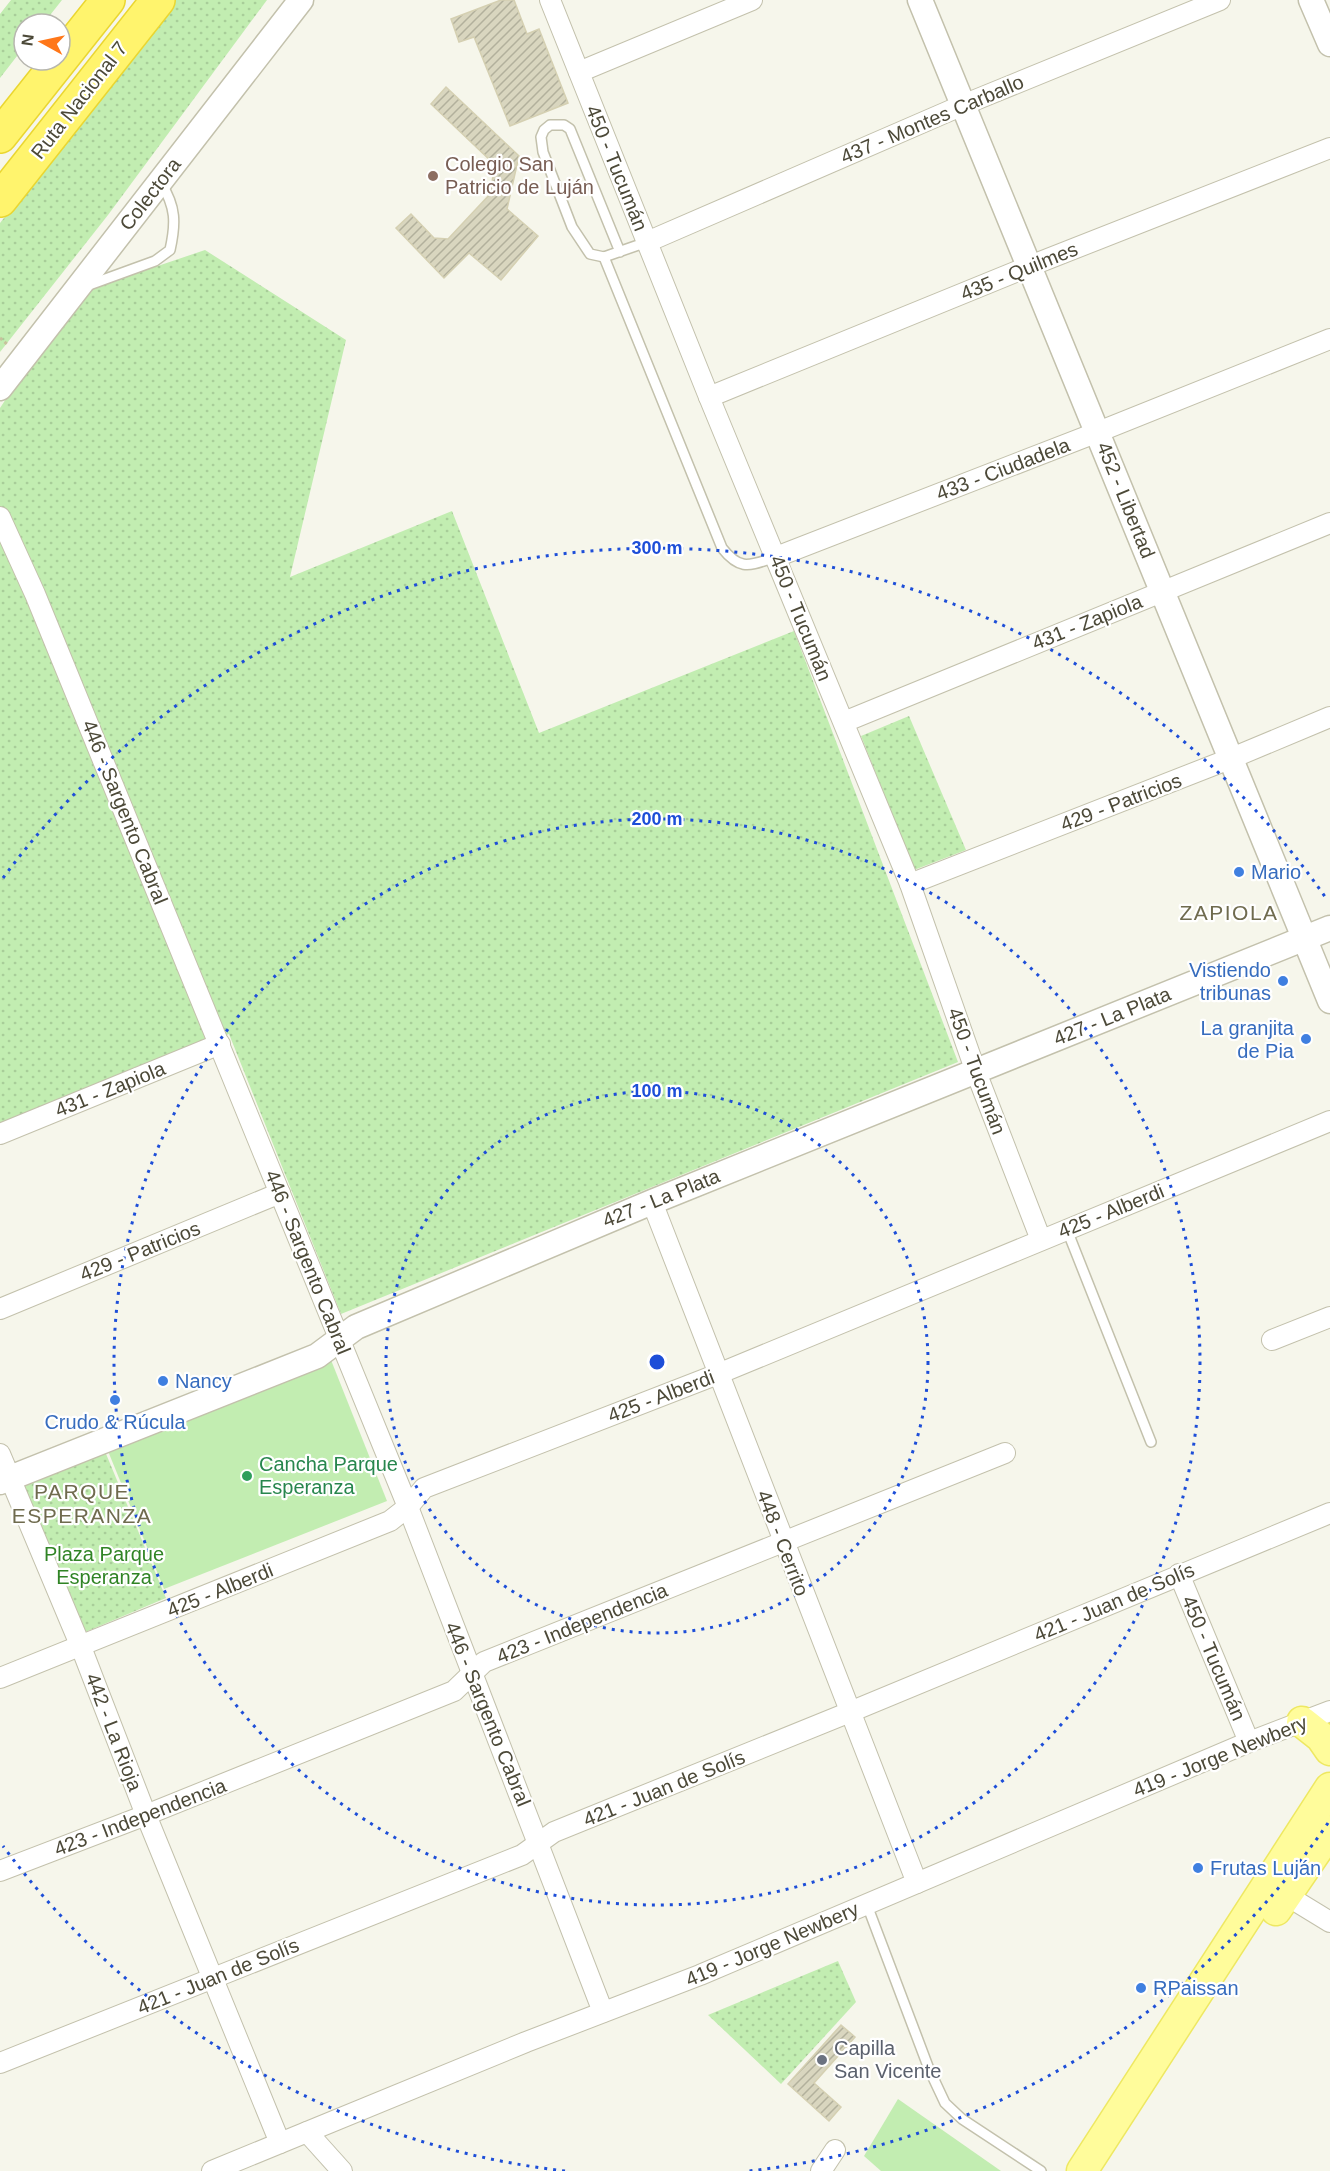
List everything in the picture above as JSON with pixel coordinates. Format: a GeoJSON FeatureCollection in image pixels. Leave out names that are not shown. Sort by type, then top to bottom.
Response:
{"type":"FeatureCollection","features":[{"type":"Feature","properties":{"kind":"highway","name":"Ruta Nacional 7"},"geometry":{"type":"LineString","coordinates":[[0,136],[108,0]]}},
{"type":"Feature","properties":{"kind":"highway","name":"Ruta Nacional 7"},"geometry":{"type":"LineString","coordinates":[[0,200],[158,0]]}},
{"type":"Feature","properties":{"kind":"main road"},"geometry":{"type":"LineString","coordinates":[[1302,1722],[1321,1737],[1330,1750]]}},
{"type":"Feature","properties":{"kind":"main road"},"geometry":{"type":"LineString","coordinates":[[1106,2171],[1277,1889],[1330,1788]]}},
{"type":"Feature","properties":{"kind":"main road"},"geometry":{"type":"LineString","coordinates":[[1082,2171],[1277,1889],[1330,1831]]}},
{"type":"Feature","properties":{"kind":"street","name":"Colectora"},"geometry":{"type":"LineString","coordinates":[[0,388],[301,0]]}},
{"type":"Feature","properties":{"kind":"street","name":"450 - Tucumán"},"geometry":{"type":"LineString","coordinates":[[550,0],[709,397],[910,884],[976,1072],[1041,1240]]}},
{"type":"Feature","properties":{"kind":"street"},"geometry":{"type":"LineString","coordinates":[[579,72],[752,0]]}},
{"type":"Feature","properties":{"kind":"street","name":"452 - Libertad"},"geometry":{"type":"LineString","coordinates":[[920,0],[1330,1001]]}},
{"type":"Feature","properties":{"kind":"street","name":"437 - Montes Carballo"},"geometry":{"type":"LineString","coordinates":[[647,242],[963,105],[1220,0]]}},
{"type":"Feature","properties":{"kind":"street"},"geometry":{"type":"LineString","coordinates":[[1311,0],[1330,44]]}},
{"type":"Feature","properties":{"kind":"street","name":"435 - Quilmes"},"geometry":{"type":"LineString","coordinates":[[709,397],[1030,266],[1330,148]]}},
{"type":"Feature","properties":{"kind":"street","name":"433 - Ciudadela"},"geometry":{"type":"LineString","coordinates":[[776,556],[1098,432],[1330,339]]}},
{"type":"Feature","properties":{"kind":"street","name":"446 - Sargento Cabral"},"geometry":{"type":"LineString","coordinates":[[0,517],[35,594],[408,1507],[603,2012]]}},
{"type":"Feature","properties":{"kind":"street","name":"431 - Zapiola"},"geometry":{"type":"LineString","coordinates":[[844,722],[1330,523]]}},
{"type":"Feature","properties":{"kind":"street","name":"429 - Patricios"},"geometry":{"type":"LineString","coordinates":[[910,884],[1232,758],[1330,717]]}},
{"type":"Feature","properties":{"kind":"street","name":"427 - La Plata"},"geometry":{"type":"LineString","coordinates":[[4,1480],[317,1356],[356,1327],[652,1202],[1330,927]]}},
{"type":"Feature","properties":{"kind":"street","name":"431 - Zapiola"},"geometry":{"type":"LineString","coordinates":[[0,1134],[220,1044]]}},
{"type":"Feature","properties":{"kind":"street","name":"425 - Alberdi"},"geometry":{"type":"LineString","coordinates":[[0,1678],[390,1521],[408,1507],[424,1488],[718,1374],[1330,1121]]}},
{"type":"Feature","properties":{"kind":"street","name":"429 - Patricios"},"geometry":{"type":"LineString","coordinates":[[0,1309],[280,1193]]}},
{"type":"Feature","properties":{"kind":"street","name":"448 - Cerrito"},"geometry":{"type":"LineString","coordinates":[[652,1202],[917,1883]]}},
{"type":"Feature","properties":{"kind":"street"},"geometry":{"type":"LineString","coordinates":[[1272,1340],[1330,1317]]}},
{"type":"Feature","properties":{"kind":"street","name":"423 - Independencia"},"geometry":{"type":"LineString","coordinates":[[0,1871],[454,1691],[484,1662],[1005,1452]]}},
{"type":"Feature","properties":{"kind":"street","name":"442 - La Rioja"},"geometry":{"type":"LineString","coordinates":[[0,1454],[4,1480],[81,1647],[146,1815],[280,2143]]}},
{"type":"Feature","properties":{"kind":"street","name":"421 - Juan de Solís"},"geometry":{"type":"LineString","coordinates":[[0,2063],[522,1855],[554,1832],[1330,1513]]}},
{"type":"Feature","properties":{"kind":"street","name":"450 - Tucumán"},"geometry":{"type":"LineString","coordinates":[[1179,1574],[1249,1742]]}},
{"type":"Feature","properties":{"kind":"street","name":"419 - Jorge Newbery"},"geometry":{"type":"LineString","coordinates":[[212,2171],[526,2042],[700,1975],[1249,1742],[1330,1711]]}},
{"type":"Feature","properties":{"kind":"street"},"geometry":{"type":"LineString","coordinates":[[1277,1889],[1330,1922]]}},
{"type":"Feature","properties":{"kind":"street"},"geometry":{"type":"LineString","coordinates":[[307,2132],[342,2171]]}},
{"type":"Feature","properties":{"kind":"street"},"geometry":{"type":"LineString","coordinates":[[821,2171],[835,2150]]}},
{"type":"Feature","properties":{"kind":"lane"},"geometry":{"type":"LineString","coordinates":[[620,252],[570,129],[564,125],[550,125],[541,137],[543,152],[572,227],[590,254],[604,258],[647,242]]}},
{"type":"Feature","properties":{"kind":"lane"},"geometry":{"type":"LineString","coordinates":[[78,288],[155,261],[170,250],[175,227],[171,198],[159,181]]}},
{"type":"Feature","properties":{"kind":"lane"},"geometry":{"type":"LineString","coordinates":[[604,258],[722,548],[731,560],[747,566],[776,556]]}},
{"type":"Feature","properties":{"kind":"lane"},"geometry":{"type":"LineString","coordinates":[[1067,1230],[1151,1442]]}},
{"type":"Feature","properties":{"kind":"lane"},"geometry":{"type":"LineString","coordinates":[[867,1905],[929,2069],[945,2103],[962,2119],[1041,2171]]}},
{"type":"Feature","properties":{"kind":"green space"},"geometry":{"type":"Polygon","coordinates":[[[11,0],[62,0],[52,12],[12,12],[12,62],[0,78],[0,14],[11,0]]]}},
{"type":"Feature","properties":{"kind":"green space"},"geometry":{"type":"Polygon","coordinates":[[[176,0],[267,0],[108,215],[0,352],[0,223],[176,0]]]}},
{"type":"Feature","properties":{"kind":"green space"},"geometry":{"type":"Polygon","coordinates":[[[205,250],[346,340],[290,577],[452,511],[539,733],[794,631],[958,1062],[341,1314],[229,1034],[0,1128],[0,408],[75,294],[205,250]]]}},
{"type":"Feature","properties":{"kind":"green space"},"geometry":{"type":"Polygon","coordinates":[[[909,716],[966,850],[914,870],[861,736],[909,716]]]}},
{"type":"Feature","properties":{"kind":"green space","name":"Cancha Parque Esperanza"},"geometry":{"type":"Polygon","coordinates":[[[331,1360],[387,1501],[164,1589],[108,1451],[331,1360]]]}},
{"type":"Feature","properties":{"kind":"green space","name":"Plaza Parque Esperanza"},"geometry":{"type":"Polygon","coordinates":[[[104,1449],[166,1598],[83,1633],[21,1484],[104,1449]]]}},
{"type":"Feature","properties":{"kind":"green space"},"geometry":{"type":"Polygon","coordinates":[[[838,1961],[856,2002],[781,2084],[708,2015],[838,1961]]]}},
{"type":"Feature","properties":{"kind":"green space"},"geometry":{"type":"Polygon","coordinates":[[[898,2099],[1001,2171],[881,2171],[864,2156],[898,2099]]]}},
{"type":"Feature","properties":{"kind":"building"},"geometry":{"type":"Polygon","coordinates":[[[501,0],[514,0],[527,34],[539,29],[568,103],[510,126],[474,37],[459,42],[451,19],[501,0]]]}},
{"type":"Feature","properties":{"kind":"building"},"geometry":{"type":"Polygon","coordinates":[[[446,87],[519,156],[507,209],[538,236],[501,280],[469,253],[444,278],[396,228],[411,214],[434,238],[448,239],[491,193],[494,164],[431,104],[446,87]]]}},
{"type":"Feature","properties":{"kind":"building","name":"Capilla San Vicente"},"geometry":{"type":"Polygon","coordinates":[[[841,2025],[855,2037],[814,2083],[841,2107],[829,2121],[788,2084],[841,2025]]]}},
{"type":"Feature","properties":{"kind":"place","name":"Colegio San Patricio de Luján"},"geometry":{"type":"Point","coordinates":[433,176]}},
{"type":"Feature","properties":{"kind":"place","name":"Mario"},"geometry":{"type":"Point","coordinates":[1239,872]}},
{"type":"Feature","properties":{"kind":"place","name":"Vistiendo tribunas"},"geometry":{"type":"Point","coordinates":[1283,981]}},
{"type":"Feature","properties":{"kind":"place","name":"La granjita de Pia"},"geometry":{"type":"Point","coordinates":[1306,1039]}},
{"type":"Feature","properties":{"kind":"place","name":"Nancy"},"geometry":{"type":"Point","coordinates":[163,1381]}},
{"type":"Feature","properties":{"kind":"place","name":"Crudo & Rúcula"},"geometry":{"type":"Point","coordinates":[115,1400]}},
{"type":"Feature","properties":{"kind":"place","name":"Cancha Parque Esperanza"},"geometry":{"type":"Point","coordinates":[247,1476]}},
{"type":"Feature","properties":{"kind":"place","name":"Frutas Luján"},"geometry":{"type":"Point","coordinates":[1198,1868]}},
{"type":"Feature","properties":{"kind":"place","name":"RPaissan"},"geometry":{"type":"Point","coordinates":[1141,1988]}},
{"type":"Feature","properties":{"kind":"place","name":"Capilla San Vicente"},"geometry":{"type":"Point","coordinates":[822,2060]}},
{"type":"Feature","properties":{"kind":"district","name":"ZAPIOLA"},"geometry":{"type":"Point","coordinates":[1229,912]}},
{"type":"Feature","properties":{"kind":"district","name":"PARQUE ESPERANZA"},"geometry":{"type":"Point","coordinates":[82,1503]}}]}
